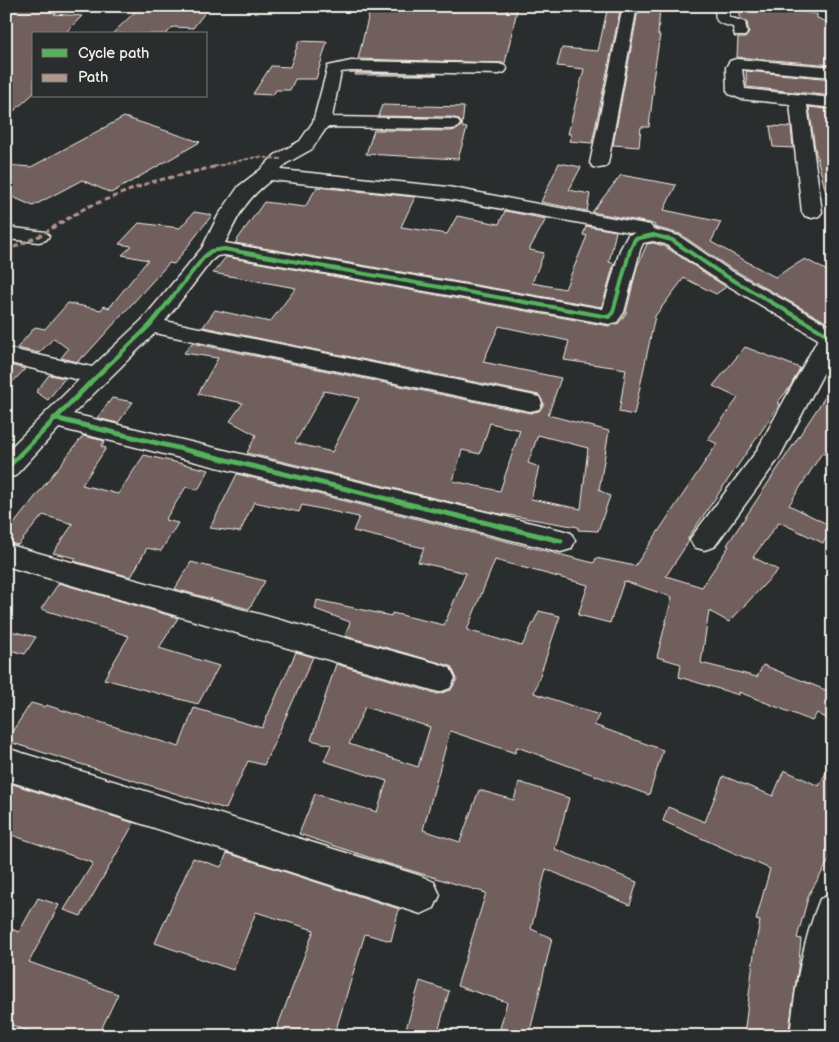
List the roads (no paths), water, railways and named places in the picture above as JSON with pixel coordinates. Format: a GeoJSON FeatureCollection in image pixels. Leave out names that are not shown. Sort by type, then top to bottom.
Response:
{"type":"FeatureCollection","features":[{"type":"Feature","properties":{"kind":"street"},"geometry":{"type":"LineString","coordinates":[[599,162],[630,6]]}},
{"type":"Feature","properties":{"kind":"street"},"geometry":{"type":"LineString","coordinates":[[722,6],[722,19],[740,25],[740,33]]}},
{"type":"Feature","properties":{"kind":"street"},"geometry":{"type":"LineString","coordinates":[[833,72],[746,64],[736,64],[734,67],[735,91],[742,94],[833,103]]}},
{"type":"Feature","properties":{"kind":"street"},"geometry":{"type":"LineString","coordinates":[[6,469],[54,418],[150,325],[204,257],[211,251],[228,216],[246,190],[267,174],[281,159],[306,145],[322,122],[334,69],[339,67],[499,69]]}},
{"type":"Feature","properties":{"kind":"street"},"geometry":{"type":"LineString","coordinates":[[798,100],[812,212]]}},
{"type":"Feature","properties":{"kind":"street"},"geometry":{"type":"LineString","coordinates":[[322,122],[452,124]]}},
{"type":"Feature","properties":{"kind":"street"},"geometry":{"type":"LineString","coordinates":[[267,174],[448,193],[630,226],[643,229],[646,235]]}},
{"type":"Feature","properties":{"kind":"street"},"geometry":{"type":"LineString","coordinates":[[6,233],[39,236]]}},
{"type":"Feature","properties":{"kind":"street"},"geometry":{"type":"LineString","coordinates":[[211,251],[224,249],[609,317],[613,312],[630,250],[635,239],[646,235],[662,236],[672,240],[719,272],[832,337],[766,458],[704,539]]}},
{"type":"Feature","properties":{"kind":"street"},"geometry":{"type":"LineString","coordinates":[[150,325],[530,403]]}},
{"type":"Feature","properties":{"kind":"street"},"geometry":{"type":"LineString","coordinates":[[6,356],[97,376]]}},
{"type":"Feature","properties":{"kind":"street"},"geometry":{"type":"LineString","coordinates":[[54,418],[560,541]]}},
{"type":"Feature","properties":{"kind":"street"},"geometry":{"type":"LineString","coordinates":[[6,555],[439,678]]}},
{"type":"Feature","properties":{"kind":"street"},"geometry":{"type":"LineString","coordinates":[[6,764],[421,895]]}},
{"type":"Feature","properties":{"kind":"street"},"geometry":{"type":"LineString","coordinates":[[810,1036],[816,977],[833,912]]}}]}
